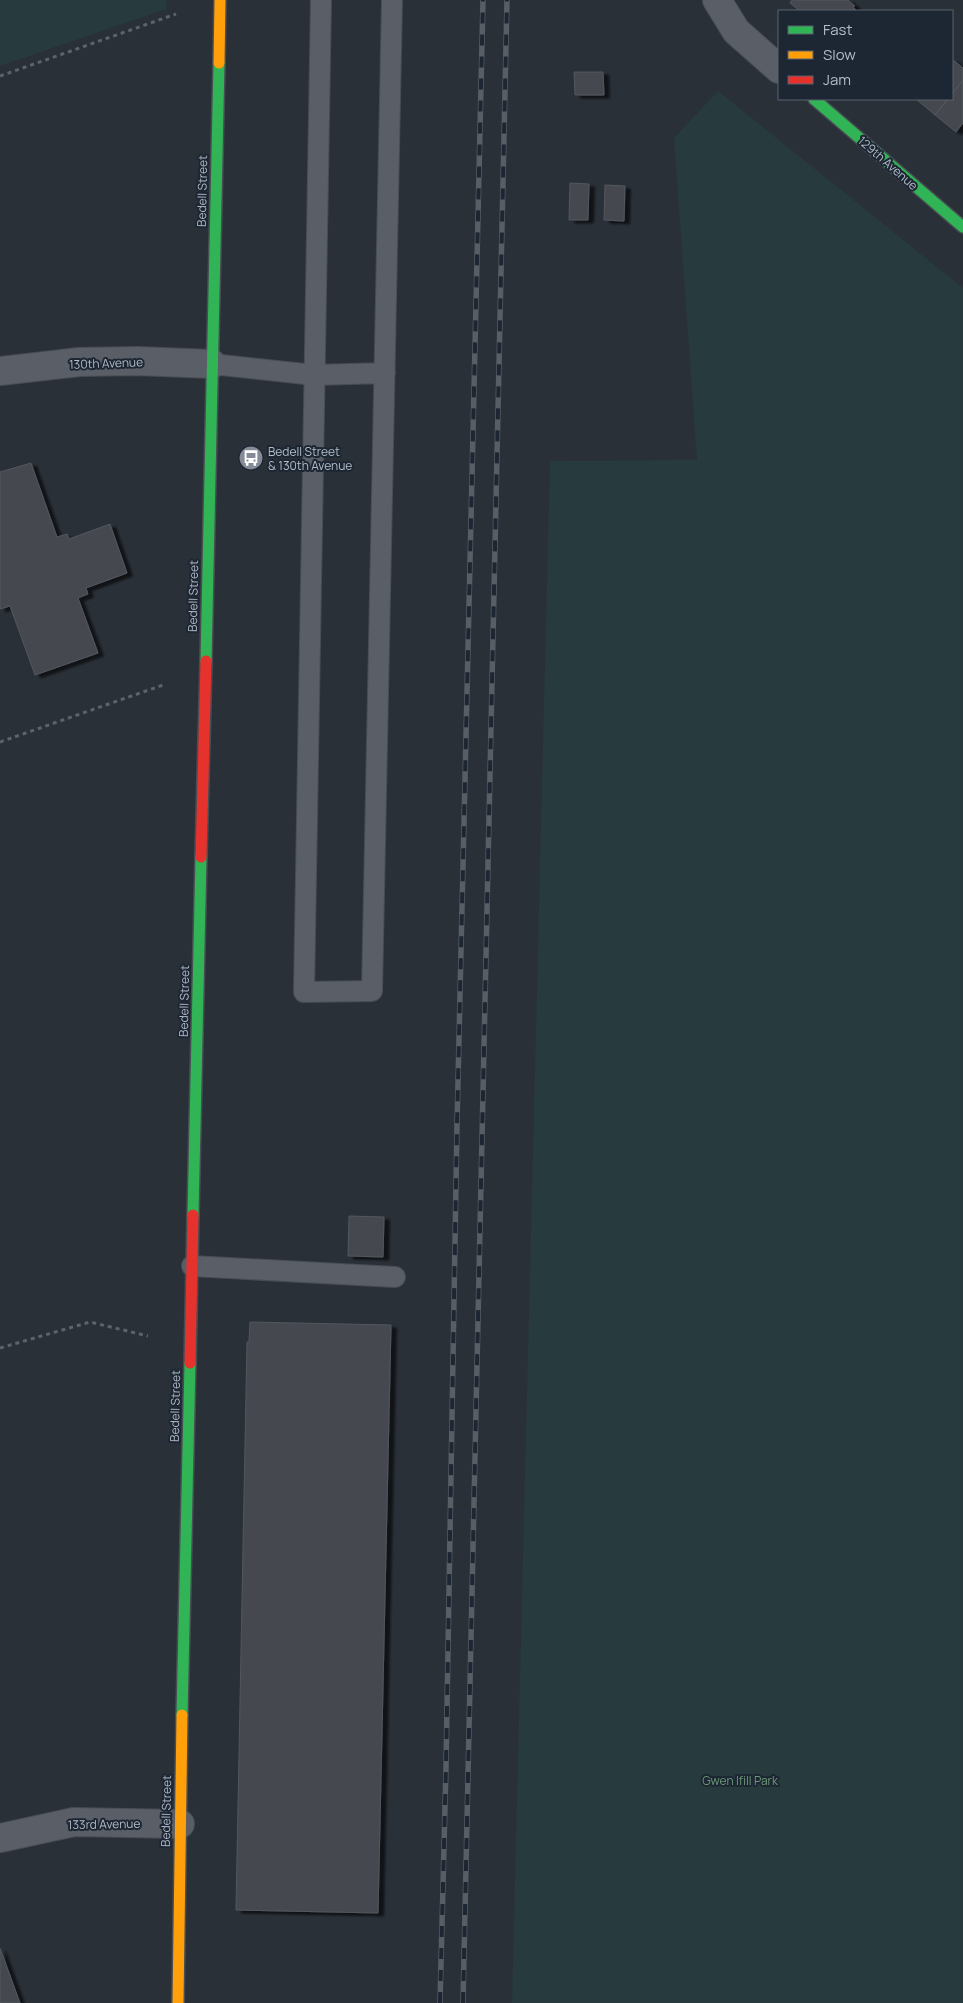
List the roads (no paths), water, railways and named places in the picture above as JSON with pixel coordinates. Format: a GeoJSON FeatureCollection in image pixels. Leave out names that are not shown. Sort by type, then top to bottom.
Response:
{"type":"FeatureCollection","features":[{"type":"Feature","properties":{"kind":"street","name":"Bedell Street"},"geometry":{"type":"LineString","coordinates":[[178,2003],[180,1824],[220,0]]}},
{"type":"Feature","properties":{"kind":"street"},"geometry":{"type":"LineString","coordinates":[[717,0],[736,31],[778,68]]}},
{"type":"Feature","properties":{"kind":"street","name":"129th Avenue"},"geometry":{"type":"LineString","coordinates":[[815,100],[963,227]]}},
{"type":"Feature","properties":{"kind":"street","name":"130th Avenue"},"geometry":{"type":"LineString","coordinates":[[0,371],[79,362],[137,361],[212,364]]}},
{"type":"Feature","properties":{"kind":"street","name":"133rd Avenue"},"geometry":{"type":"LineString","coordinates":[[0,1838],[74,1822],[180,1824]]}},
{"type":"Feature","properties":{"kind":"lane"},"geometry":{"type":"LineString","coordinates":[[321,0],[304,992],[372,991],[392,0]]}},
{"type":"Feature","properties":{"kind":"lane"},"geometry":{"type":"LineString","coordinates":[[212,364],[314,375],[385,373]]}},
{"type":"Feature","properties":{"kind":"lane"},"geometry":{"type":"LineString","coordinates":[[192,1266],[395,1277]]}},
{"type":"Feature","properties":{"kind":"railway"},"geometry":{"type":"LineString","coordinates":[[440,2003],[457,1125],[483,0]]}},
{"type":"Feature","properties":{"kind":"railway"},"geometry":{"type":"LineString","coordinates":[[463,2003],[507,0]]}},
{"type":"Feature","properties":{"kind":"place","name":"Bedell Street & 130th Avenue"},"geometry":{"type":"Point","coordinates":[251,458]}},
{"type":"Feature","properties":{"kind":"park label","name":"Gwen Ifill Park"},"geometry":{"type":"Point","coordinates":[740,1780]}}]}
